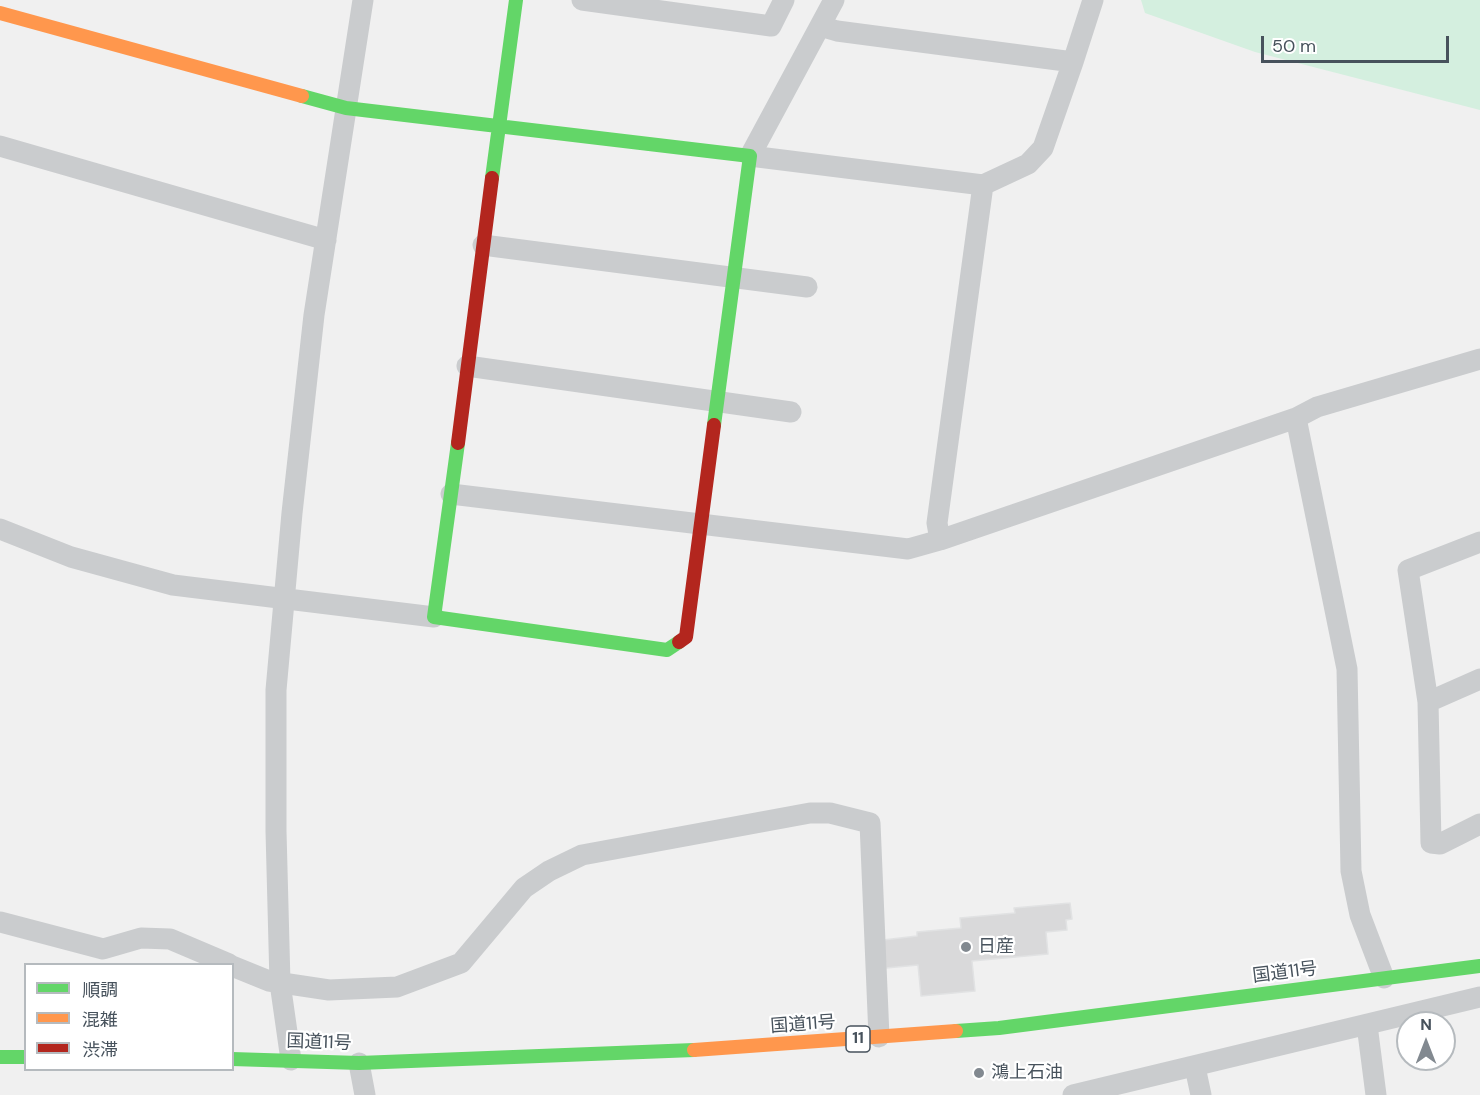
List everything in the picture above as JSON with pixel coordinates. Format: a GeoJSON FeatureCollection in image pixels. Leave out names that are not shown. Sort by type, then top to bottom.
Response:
{"type":"FeatureCollection","features":[{"type":"Feature","properties":{"kind":"main road"},"geometry":{"type":"LineString","coordinates":[[1,13],[346,108],[499,126],[750,156],[686,637],[667,650],[434,617],[451,494],[483,244],[499,126],[516,0]]}},
{"type":"Feature","properties":{"kind":"main road","name":"国道11号"},"geometry":{"type":"LineString","coordinates":[[234,1059],[359,1063],[726,1049],[999,1028],[1480,966]]}},
{"type":"Feature","properties":{"kind":"main road"},"geometry":{"type":"LineString","coordinates":[[0,1057],[24,1057]]}},
{"type":"Feature","properties":{"kind":"street"},"geometry":{"type":"LineString","coordinates":[[291,1060],[280,983],[276,831],[276,690],[314,315],[363,0]]}},
{"type":"Feature","properties":{"kind":"street"},"geometry":{"type":"LineString","coordinates":[[582,0],[771,26],[784,0]]}},
{"type":"Feature","properties":{"kind":"street"},"geometry":{"type":"LineString","coordinates":[[834,0],[750,156],[983,185],[1028,164],[1043,148],[1093,0]]}},
{"type":"Feature","properties":{"kind":"street"},"geometry":{"type":"LineString","coordinates":[[820,26],[837,31],[1073,62]]}},
{"type":"Feature","properties":{"kind":"street"},"geometry":{"type":"LineString","coordinates":[[0,146],[326,240]]}},
{"type":"Feature","properties":{"kind":"street"},"geometry":{"type":"LineString","coordinates":[[940,540],[937,523],[983,185]]}},
{"type":"Feature","properties":{"kind":"street"},"geometry":{"type":"LineString","coordinates":[[483,244],[807,287]]}},
{"type":"Feature","properties":{"kind":"street"},"geometry":{"type":"LineString","coordinates":[[451,494],[908,549],[1296,418],[1317,407],[1480,359]]}},
{"type":"Feature","properties":{"kind":"street"},"geometry":{"type":"LineString","coordinates":[[467,366],[790,412]]}},
{"type":"Feature","properties":{"kind":"street"},"geometry":{"type":"LineString","coordinates":[[1296,418],[1347,669],[1351,871],[1360,915],[1384,978]]}},
{"type":"Feature","properties":{"kind":"street"},"geometry":{"type":"LineString","coordinates":[[0,529],[71,558],[173,585],[434,617]]}},
{"type":"Feature","properties":{"kind":"street"},"geometry":{"type":"LineString","coordinates":[[1480,542],[1408,570],[1428,702],[1431,843],[1440,844],[1480,824]]}},
{"type":"Feature","properties":{"kind":"street"},"geometry":{"type":"LineString","coordinates":[[1428,702],[1480,679]]}},
{"type":"Feature","properties":{"kind":"street"},"geometry":{"type":"LineString","coordinates":[[234,966],[269,981],[329,990],[397,987],[461,963],[524,888],[549,871],[582,855],[810,813],[830,813],[870,823],[879,1037]]}},
{"type":"Feature","properties":{"kind":"street"},"geometry":{"type":"LineString","coordinates":[[0,922],[104,949],[141,938],[171,939],[226,963]]}},
{"type":"Feature","properties":{"kind":"street"},"geometry":{"type":"LineString","coordinates":[[1073,1095],[1480,997]]}},
{"type":"Feature","properties":{"kind":"street"},"geometry":{"type":"LineString","coordinates":[[1367,1025],[1376,1095]]}},
{"type":"Feature","properties":{"kind":"street"},"geometry":{"type":"LineString","coordinates":[[359,1063],[365,1095]]}},
{"type":"Feature","properties":{"kind":"street"},"geometry":{"type":"LineString","coordinates":[[1195,1067],[1202,1095]]}},
{"type":"Feature","properties":{"kind":"green space"},"geometry":{"type":"Polygon","coordinates":[[[1141,0],[1480,0],[1480,110],[1255,52],[1145,13],[1141,0]]]}},
{"type":"Feature","properties":{"kind":"building","name":"日産"},"geometry":{"type":"Polygon","coordinates":[[[1070,903],[1072,919],[1066,920],[1067,930],[1046,932],[1048,954],[972,961],[975,991],[921,996],[918,965],[886,968],[883,940],[917,936],[917,932],[961,928],[960,918],[1015,913],[1014,908],[1070,903]]]}},
{"type":"Feature","properties":{"kind":"traffic: fast"},"geometry":{"type":"LineString","coordinates":[[492,178],[516,0]]}},
{"type":"Feature","properties":{"kind":"traffic: fast"},"geometry":{"type":"LineString","coordinates":[[302,96],[346,108],[750,156],[714,425]]}},
{"type":"Feature","properties":{"kind":"traffic: fast"},"geometry":{"type":"LineString","coordinates":[[458,443],[434,617],[667,650],[679,642]]}},
{"type":"Feature","properties":{"kind":"traffic: fast"},"geometry":{"type":"LineString","coordinates":[[956,1031],[999,1028],[1480,966]]}},
{"type":"Feature","properties":{"kind":"traffic: fast"},"geometry":{"type":"LineString","coordinates":[[234,1059],[359,1063],[694,1050]]}},
{"type":"Feature","properties":{"kind":"traffic: fast"},"geometry":{"type":"LineString","coordinates":[[0,1057],[24,1057]]}},
{"type":"Feature","properties":{"kind":"traffic: slow"},"geometry":{"type":"LineString","coordinates":[[0,13],[302,96]]}},
{"type":"Feature","properties":{"kind":"traffic: slow"},"geometry":{"type":"LineString","coordinates":[[694,1050],[956,1031]]}},
{"type":"Feature","properties":{"kind":"traffic: jam"},"geometry":{"type":"LineString","coordinates":[[458,443],[492,178]]}},
{"type":"Feature","properties":{"kind":"traffic: jam"},"geometry":{"type":"LineString","coordinates":[[679,642],[686,637],[714,425]]}},
{"type":"Feature","properties":{"kind":"place","name":"日産"},"geometry":{"type":"Point","coordinates":[966,947]}},
{"type":"Feature","properties":{"kind":"place","name":"鴻上石油"},"geometry":{"type":"Point","coordinates":[979,1073]}}]}
